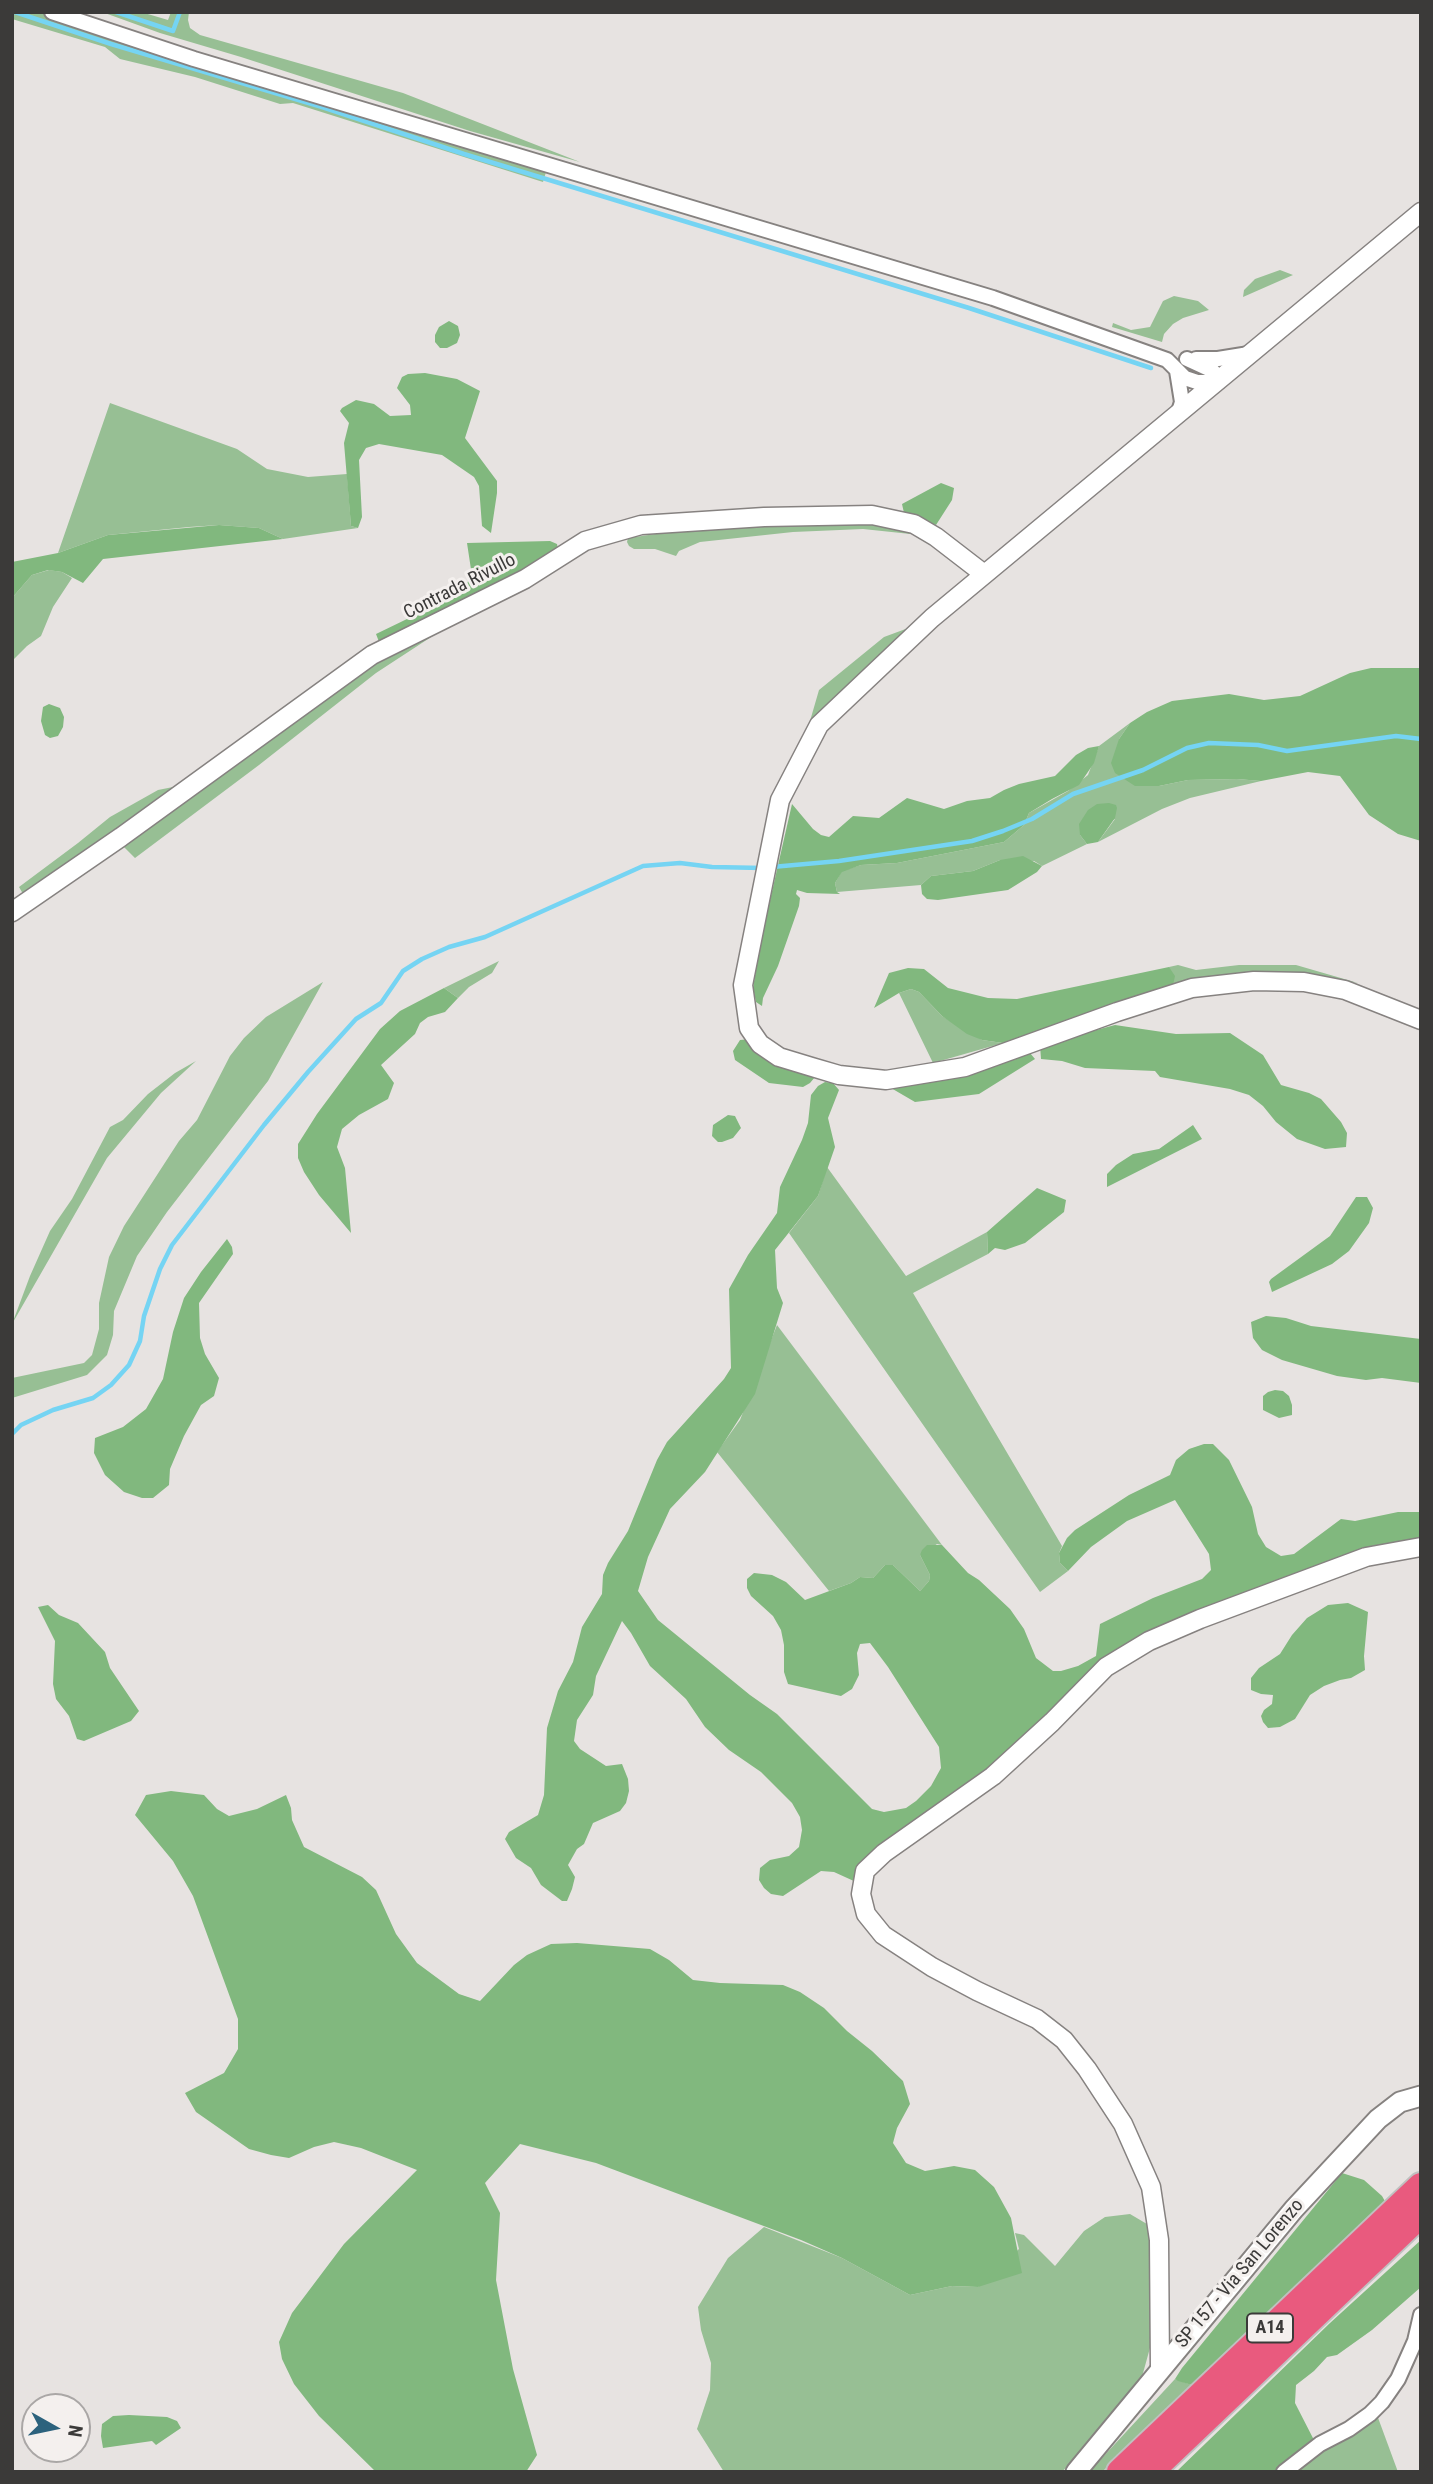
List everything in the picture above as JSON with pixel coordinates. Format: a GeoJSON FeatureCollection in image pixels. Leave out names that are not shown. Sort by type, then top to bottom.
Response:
{"type":"FeatureCollection","features":[{"type":"Feature","properties":{"kind":"highway","name":"A14"},"geometry":{"type":"LineString","coordinates":[[1119,2472],[1421,2186]]}},
{"type":"Feature","properties":{"kind":"highway","name":"A14"},"geometry":{"type":"LineString","coordinates":[[1150,2472],[1421,2214]]}},
{"type":"Feature","properties":{"kind":"main road","name":"SP 157 - Via San Lorenzo"},"geometry":{"type":"LineString","coordinates":[[1076,2472],[1294,2209],[1378,2119],[1400,2102],[1421,2096]]}},
{"type":"Feature","properties":{"kind":"street"},"geometry":{"type":"LineString","coordinates":[[52,12],[194,59],[993,298],[1172,365],[1185,378],[1197,382],[1218,382]]}},
{"type":"Feature","properties":{"kind":"street"},"geometry":{"type":"LineString","coordinates":[[1421,212],[932,618],[819,725],[780,800],[743,985],[749,1028],[760,1044],[779,1057],[839,1074],[886,1080],[965,1067],[1192,988],[1254,981],[1304,982],[1345,990],[1421,1020]]}},
{"type":"Feature","properties":{"kind":"street"},"geometry":{"type":"LineString","coordinates":[[1172,365],[1187,359],[1219,359],[1254,352]]}},
{"type":"Feature","properties":{"kind":"street"},"geometry":{"type":"LineString","coordinates":[[1187,359],[1213,371],[1218,382]]}},
{"type":"Feature","properties":{"kind":"street"},"geometry":{"type":"LineString","coordinates":[[1172,365],[1182,402],[1178,415]]}},
{"type":"Feature","properties":{"kind":"street","name":"Contrada Rivullo"},"geometry":{"type":"LineString","coordinates":[[12,912],[121,837],[372,655],[525,579],[585,541],[641,525],[764,517],[872,515],[914,524],[936,537],[984,574]]}},
{"type":"Feature","properties":{"kind":"street"},"geometry":{"type":"LineString","coordinates":[[1160,2369],[1161,2293],[1155,2213],[1151,2187],[1123,2124],[1087,2069],[1064,2040],[1037,2020],[977,1991],[883,1936],[866,1914],[861,1894],[865,1871],[884,1853],[993,1776],[1052,1723],[1106,1667],[1149,1641],[1200,1619],[1366,1557],[1421,1547]]}},
{"type":"Feature","properties":{"kind":"street"},"geometry":{"type":"LineString","coordinates":[[1284,2472],[1320,2444],[1349,2429],[1382,2402],[1398,2379],[1410,2354],[1421,2315]]}},
{"type":"Feature","properties":{"kind":"green space"},"geometry":{"type":"Polygon","coordinates":[[[12,12],[38,12],[385,120],[546,172],[543,182],[293,103],[280,104],[195,77],[120,59],[105,47],[12,19],[12,12]]]}},
{"type":"Feature","properties":{"kind":"green space"},"geometry":{"type":"Polygon","coordinates":[[[102,12],[141,12],[168,20],[171,12],[189,12],[190,28],[200,35],[403,93],[580,162],[470,131],[160,33],[102,12]]]}},
{"type":"Feature","properties":{"kind":"green space"},"geometry":{"type":"Polygon","coordinates":[[[1280,270],[1293,275],[1243,297],[1244,290],[1255,279],[1280,270]]]}},
{"type":"Feature","properties":{"kind":"green space"},"geometry":{"type":"Polygon","coordinates":[[[1174,296],[1198,301],[1209,310],[1173,324],[1164,334],[1162,342],[1112,327],[1113,323],[1131,330],[1150,327],[1163,301],[1174,296]]]}},
{"type":"Feature","properties":{"kind":"green space"},"geometry":{"type":"Polygon","coordinates":[[[449,321],[458,326],[460,335],[457,343],[440,348],[435,342],[435,335],[439,327],[449,321]]]}},
{"type":"Feature","properties":{"kind":"green space"},"geometry":{"type":"Polygon","coordinates":[[[425,373],[457,379],[480,391],[465,438],[497,481],[491,533],[482,526],[479,486],[474,477],[442,455],[379,444],[366,448],[359,460],[362,517],[358,528],[351,526],[344,443],[349,423],[340,411],[356,400],[374,404],[390,416],[411,415],[410,405],[397,388],[402,377],[425,373]]]}},
{"type":"Feature","properties":{"kind":"green space"},"geometry":{"type":"Polygon","coordinates":[[[110,403],[237,449],[267,469],[308,477],[347,474],[351,526],[358,528],[283,539],[259,528],[219,525],[189,527],[108,535],[58,553],[110,403]]]}},
{"type":"Feature","properties":{"kind":"green space"},"geometry":{"type":"Polygon","coordinates":[[[941,483],[954,488],[952,500],[936,525],[904,513],[902,504],[941,483]]]}},
{"type":"Feature","properties":{"kind":"green space"},"geometry":{"type":"Polygon","coordinates":[[[821,521],[894,525],[920,535],[863,529],[793,532],[700,542],[679,551],[676,556],[655,549],[634,549],[627,542],[628,538],[669,532],[821,521]]]}},
{"type":"Feature","properties":{"kind":"green space"},"geometry":{"type":"Polygon","coordinates":[[[219,525],[259,528],[283,539],[103,559],[83,583],[62,572],[48,570],[32,575],[12,598],[12,562],[58,553],[108,535],[219,525]]]}},
{"type":"Feature","properties":{"kind":"green space"},"geometry":{"type":"Polygon","coordinates":[[[550,541],[557,544],[558,549],[549,556],[381,647],[376,634],[438,604],[467,583],[472,576],[467,543],[550,541]]]}},
{"type":"Feature","properties":{"kind":"green space"},"geometry":{"type":"Polygon","coordinates":[[[49,570],[62,572],[72,578],[53,607],[41,636],[12,661],[12,598],[32,575],[49,570]]]}},
{"type":"Feature","properties":{"kind":"green space"},"geometry":{"type":"Polygon","coordinates":[[[938,607],[846,686],[821,714],[800,744],[819,690],[884,637],[911,627],[938,607]]]}},
{"type":"Feature","properties":{"kind":"green space"},"geometry":{"type":"Polygon","coordinates":[[[451,624],[376,673],[135,858],[123,846],[364,669],[451,624]]]}},
{"type":"Feature","properties":{"kind":"green space"},"geometry":{"type":"Polygon","coordinates":[[[1371,668],[1421,668],[1421,841],[1398,834],[1369,815],[1340,776],[1308,772],[1261,781],[1188,780],[1159,786],[1135,786],[1115,773],[1111,763],[1119,739],[1130,723],[1172,701],[1229,694],[1264,700],[1300,696],[1350,673],[1371,668]]]}},
{"type":"Feature","properties":{"kind":"green space"},"geometry":{"type":"Polygon","coordinates":[[[49,704],[60,708],[64,717],[58,736],[50,738],[45,735],[41,721],[43,707],[49,704]]]}},
{"type":"Feature","properties":{"kind":"green space"},"geometry":{"type":"Polygon","coordinates":[[[1130,723],[1119,739],[1159,786],[1188,780],[1261,781],[1190,798],[1162,809],[1098,842],[1115,819],[1080,835],[1087,844],[1042,866],[1034,861],[1000,860],[973,871],[931,876],[921,885],[837,892],[835,883],[842,871],[861,865],[897,863],[1004,842],[1024,825],[1029,813],[1068,791],[1088,775],[1099,746],[1130,723]]]}},
{"type":"Feature","properties":{"kind":"green space"},"geometry":{"type":"Polygon","coordinates":[[[1099,746],[1094,763],[1079,785],[1029,813],[1024,825],[1004,842],[897,863],[861,865],[842,872],[835,883],[840,894],[797,890],[799,906],[778,966],[762,1006],[756,1002],[753,988],[760,944],[792,804],[813,829],[829,837],[853,816],[879,818],[907,798],[944,809],[967,801],[990,798],[1019,784],[1055,776],[1076,755],[1088,748],[1099,746]]]}},
{"type":"Feature","properties":{"kind":"green space"},"geometry":{"type":"Polygon","coordinates":[[[178,786],[26,899],[19,887],[110,817],[158,790],[178,786]]]}},
{"type":"Feature","properties":{"kind":"green space"},"geometry":{"type":"Polygon","coordinates":[[[1097,804],[1116,805],[1115,818],[1098,842],[1087,844],[1080,835],[1079,824],[1088,810],[1097,804]]]}},
{"type":"Feature","properties":{"kind":"green space"},"geometry":{"type":"Polygon","coordinates":[[[1023,856],[1042,866],[1008,890],[938,900],[927,899],[922,894],[921,885],[931,876],[973,871],[1000,860],[1023,856]]]}},
{"type":"Feature","properties":{"kind":"green space"},"geometry":{"type":"Polygon","coordinates":[[[499,961],[492,973],[469,987],[458,998],[444,988],[499,961]]]}},
{"type":"Feature","properties":{"kind":"green space"},"geometry":{"type":"Polygon","coordinates":[[[1178,965],[1196,970],[1239,965],[1296,965],[1358,983],[1321,977],[1172,990],[1169,967],[1178,965]]]}},
{"type":"Feature","properties":{"kind":"green space"},"geometry":{"type":"Polygon","coordinates":[[[1169,967],[1175,976],[1172,990],[1003,1043],[982,1040],[967,1034],[942,1016],[919,992],[911,989],[874,1008],[889,973],[908,968],[924,969],[948,988],[988,998],[1017,999],[1169,967]]]}},
{"type":"Feature","properties":{"kind":"green space"},"geometry":{"type":"Polygon","coordinates":[[[323,982],[268,1081],[167,1212],[137,1256],[114,1311],[113,1335],[107,1355],[87,1375],[12,1398],[12,1378],[84,1363],[92,1355],[99,1329],[99,1303],[109,1257],[124,1226],[179,1141],[197,1120],[230,1056],[244,1038],[266,1017],[323,982]]]}},
{"type":"Feature","properties":{"kind":"green space"},"geometry":{"type":"Polygon","coordinates":[[[444,988],[458,998],[445,1012],[428,1017],[420,1023],[415,1034],[381,1065],[394,1083],[388,1099],[359,1115],[342,1129],[337,1147],[345,1168],[351,1233],[319,1195],[304,1172],[298,1158],[298,1144],[380,1029],[400,1011],[444,988]]]}},
{"type":"Feature","properties":{"kind":"green space"},"geometry":{"type":"Polygon","coordinates":[[[911,989],[919,992],[942,1016],[982,1040],[1003,1043],[933,1063],[899,993],[911,989]]]}},
{"type":"Feature","properties":{"kind":"green space"},"geometry":{"type":"Polygon","coordinates":[[[1115,1025],[1176,1034],[1230,1033],[1263,1055],[1281,1085],[1321,1099],[1347,1133],[1346,1147],[1325,1149],[1297,1139],[1249,1095],[1230,1089],[1160,1077],[1155,1071],[1085,1068],[1062,1061],[1041,1059],[1040,1045],[1115,1025]]]}},
{"type":"Feature","properties":{"kind":"green space"},"geometry":{"type":"Polygon","coordinates":[[[751,1039],[815,1077],[803,1087],[769,1083],[735,1060],[733,1051],[740,1040],[751,1039]]]}},
{"type":"Feature","properties":{"kind":"green space"},"geometry":{"type":"Polygon","coordinates":[[[1022,1049],[1035,1059],[979,1094],[915,1102],[891,1088],[1022,1049]]]}},
{"type":"Feature","properties":{"kind":"green space"},"geometry":{"type":"Polygon","coordinates":[[[196,1061],[161,1093],[107,1158],[12,1324],[50,1231],[72,1199],[110,1127],[123,1120],[148,1094],[175,1073],[196,1061]]]}},
{"type":"Feature","properties":{"kind":"green space"},"geometry":{"type":"Polygon","coordinates":[[[825,1082],[833,1083],[839,1090],[828,1118],[835,1147],[818,1196],[775,1250],[777,1288],[783,1303],[755,1394],[705,1472],[670,1509],[648,1557],[638,1591],[658,1620],[777,1714],[872,1809],[884,1812],[906,1808],[916,1801],[931,1786],[941,1768],[939,1747],[870,1643],[860,1644],[857,1653],[859,1675],[852,1689],[841,1696],[788,1684],[784,1672],[781,1630],[773,1616],[751,1596],[747,1588],[747,1579],[754,1573],[772,1575],[786,1582],[805,1600],[860,1577],[873,1578],[885,1565],[893,1565],[920,1591],[929,1581],[930,1575],[920,1555],[922,1550],[927,1545],[942,1545],[968,1573],[1010,1609],[1024,1629],[1036,1658],[1053,1671],[1061,1671],[1078,1666],[1096,1656],[1100,1624],[1153,1598],[1202,1579],[1211,1570],[1209,1554],[1175,1500],[1127,1521],[1091,1547],[1068,1571],[1060,1563],[1059,1553],[1075,1530],[1129,1495],[1170,1475],[1176,1460],[1189,1449],[1213,1444],[1229,1460],[1252,1507],[1258,1534],[1266,1547],[1281,1556],[1294,1554],[1341,1519],[1355,1521],[1398,1512],[1421,1512],[1421,1544],[1367,1551],[1291,1575],[1169,1626],[1053,1717],[856,1882],[834,1872],[821,1871],[783,1896],[771,1894],[764,1888],[759,1880],[760,1868],[770,1860],[789,1856],[799,1847],[802,1830],[800,1817],[792,1803],[761,1772],[729,1750],[705,1727],[686,1699],[650,1666],[622,1621],[596,1676],[593,1695],[577,1720],[574,1741],[580,1749],[606,1766],[622,1764],[629,1791],[626,1803],[620,1811],[593,1823],[584,1844],[577,1849],[568,1865],[575,1877],[572,1889],[567,1901],[562,1901],[541,1885],[531,1868],[516,1858],[505,1839],[509,1832],[538,1815],[544,1795],[547,1728],[558,1691],[573,1662],[582,1627],[602,1594],[603,1575],[608,1563],[628,1531],[657,1460],[667,1442],[731,1368],[729,1289],[777,1213],[780,1187],[808,1123],[811,1095],[825,1082]]]}},
{"type":"Feature","properties":{"kind":"green space"},"geometry":{"type":"Polygon","coordinates":[[[728,1115],[735,1116],[741,1128],[733,1138],[718,1142],[712,1136],[713,1125],[728,1115]]]}},
{"type":"Feature","properties":{"kind":"green space"},"geometry":{"type":"Polygon","coordinates":[[[1193,1125],[1202,1139],[1107,1187],[1107,1174],[1116,1165],[1133,1154],[1159,1149],[1193,1125]]]}},
{"type":"Feature","properties":{"kind":"green space"},"geometry":{"type":"Polygon","coordinates":[[[827,1167],[906,1276],[987,1232],[988,1254],[913,1293],[1062,1546],[1059,1553],[1060,1563],[1068,1571],[1040,1592],[789,1233],[818,1196],[827,1167]]]}},
{"type":"Feature","properties":{"kind":"green space"},"geometry":{"type":"Polygon","coordinates":[[[1037,1188],[1066,1200],[1064,1212],[1025,1243],[1005,1250],[995,1248],[988,1254],[987,1232],[1037,1188]]]}},
{"type":"Feature","properties":{"kind":"green space"},"geometry":{"type":"Polygon","coordinates":[[[1356,1197],[1367,1197],[1373,1208],[1369,1223],[1349,1251],[1332,1264],[1272,1292],[1269,1282],[1271,1279],[1330,1236],[1356,1197]]]}},
{"type":"Feature","properties":{"kind":"green space"},"geometry":{"type":"Polygon","coordinates":[[[227,1239],[233,1254],[199,1303],[200,1338],[205,1354],[219,1378],[214,1396],[201,1405],[184,1436],[170,1469],[169,1485],[153,1498],[142,1498],[124,1492],[105,1475],[94,1453],[95,1438],[123,1427],[146,1409],[163,1379],[173,1332],[184,1298],[227,1239]]]}},
{"type":"Feature","properties":{"kind":"green space"},"geometry":{"type":"Polygon","coordinates":[[[1266,1316],[1286,1318],[1311,1326],[1421,1339],[1421,1383],[1337,1376],[1282,1360],[1262,1350],[1253,1338],[1251,1322],[1266,1316]]]}},
{"type":"Feature","properties":{"kind":"green space"},"geometry":{"type":"Polygon","coordinates":[[[777,1325],[942,1545],[937,1544],[920,1555],[930,1575],[929,1581],[920,1591],[893,1565],[885,1565],[873,1578],[860,1577],[829,1591],[717,1452],[740,1420],[777,1325]]]}},
{"type":"Feature","properties":{"kind":"green space"},"geometry":{"type":"Polygon","coordinates":[[[1275,1390],[1283,1391],[1289,1396],[1292,1415],[1279,1418],[1263,1410],[1263,1396],[1275,1390]]]}},
{"type":"Feature","properties":{"kind":"green space"},"geometry":{"type":"Polygon","coordinates":[[[1348,1603],[1368,1612],[1365,1670],[1351,1678],[1324,1686],[1310,1695],[1295,1719],[1280,1727],[1268,1728],[1261,1716],[1272,1704],[1273,1695],[1251,1690],[1251,1678],[1259,1668],[1280,1654],[1307,1618],[1328,1605],[1348,1603]]]}},
{"type":"Feature","properties":{"kind":"green space"},"geometry":{"type":"Polygon","coordinates":[[[48,1605],[59,1615],[78,1623],[105,1652],[110,1668],[139,1711],[131,1721],[84,1741],[77,1739],[69,1716],[56,1699],[53,1684],[55,1641],[38,1607],[48,1605]]]}},
{"type":"Feature","properties":{"kind":"green space"},"geometry":{"type":"Polygon","coordinates":[[[171,1791],[204,1795],[217,1809],[229,1816],[257,1809],[286,1795],[292,1820],[304,1847],[362,1877],[376,1890],[396,1934],[417,1963],[459,1994],[480,2001],[527,1955],[551,1944],[577,1943],[650,1949],[669,1960],[693,1980],[783,1985],[800,1992],[824,2008],[903,2081],[910,2104],[897,2128],[893,2143],[906,2163],[925,2171],[954,2166],[975,2170],[994,2187],[1011,2218],[1022,2273],[978,2287],[952,2286],[910,2295],[842,2258],[801,2240],[596,2163],[520,2144],[485,2183],[500,2213],[496,2280],[513,2369],[537,2455],[526,2472],[376,2472],[319,2416],[294,2384],[282,2359],[279,2342],[292,2313],[344,2244],[417,2170],[361,2148],[334,2142],[289,2158],[271,2155],[249,2149],[196,2112],[185,2093],[224,2073],[238,2049],[238,2019],[193,1896],[173,1861],[135,1815],[146,1795],[171,1791]]]}},
{"type":"Feature","properties":{"kind":"green space"},"geometry":{"type":"Polygon","coordinates":[[[1342,2173],[1364,2180],[1386,2203],[1192,2385],[1175,2379],[1182,2368],[1342,2173]]]}},
{"type":"Feature","properties":{"kind":"green space"},"geometry":{"type":"Polygon","coordinates":[[[1130,2214],[1152,2227],[1153,2337],[1140,2384],[1062,2472],[724,2472],[697,2429],[710,2390],[711,2363],[701,2330],[698,2307],[728,2258],[764,2227],[842,2258],[910,2295],[952,2286],[978,2287],[1019,2249],[1015,2233],[1024,2235],[1055,2266],[1084,2231],[1105,2217],[1130,2214]]]}},
{"type":"Feature","properties":{"kind":"green space"},"geometry":{"type":"Polygon","coordinates":[[[1421,2240],[1421,2287],[1372,2330],[1337,2355],[1327,2357],[1296,2385],[1295,2403],[1316,2444],[1278,2472],[1176,2472],[1330,2323],[1421,2240]]]}},
{"type":"Feature","properties":{"kind":"green space"},"geometry":{"type":"Polygon","coordinates":[[[1175,2379],[1192,2385],[1102,2472],[1089,2472],[1175,2379]]]}},
{"type":"Feature","properties":{"kind":"green space"},"geometry":{"type":"Polygon","coordinates":[[[1377,2415],[1398,2472],[1291,2472],[1313,2455],[1377,2415]]]}},
{"type":"Feature","properties":{"kind":"green space"},"geometry":{"type":"Polygon","coordinates":[[[113,2416],[167,2417],[177,2421],[181,2428],[156,2445],[152,2441],[103,2448],[102,2424],[113,2416]]]}},
{"type":"Feature","properties":{"kind":"waterway"},"geometry":{"type":"LineString","coordinates":[[15,12],[464,154],[969,308],[1151,368]]}},
{"type":"Feature","properties":{"kind":"waterway"},"geometry":{"type":"LineString","coordinates":[[116,12],[173,31],[180,12]]}},
{"type":"Feature","properties":{"kind":"waterway"},"geometry":{"type":"LineString","coordinates":[[772,867],[839,861],[972,841],[1032,819],[1073,794],[1143,770],[1187,748],[1209,743],[1258,745],[1287,751],[1396,736],[1421,739]]}},
{"type":"Feature","properties":{"kind":"waterway"},"geometry":{"type":"LineString","coordinates":[[12,1434],[21,1425],[53,1410],[93,1398],[111,1385],[129,1365],[140,1341],[144,1316],[160,1269],[172,1245],[308,1072],[356,1019],[381,1003],[403,971],[449,947],[485,937],[643,866],[680,863],[763,868]]}}]}
